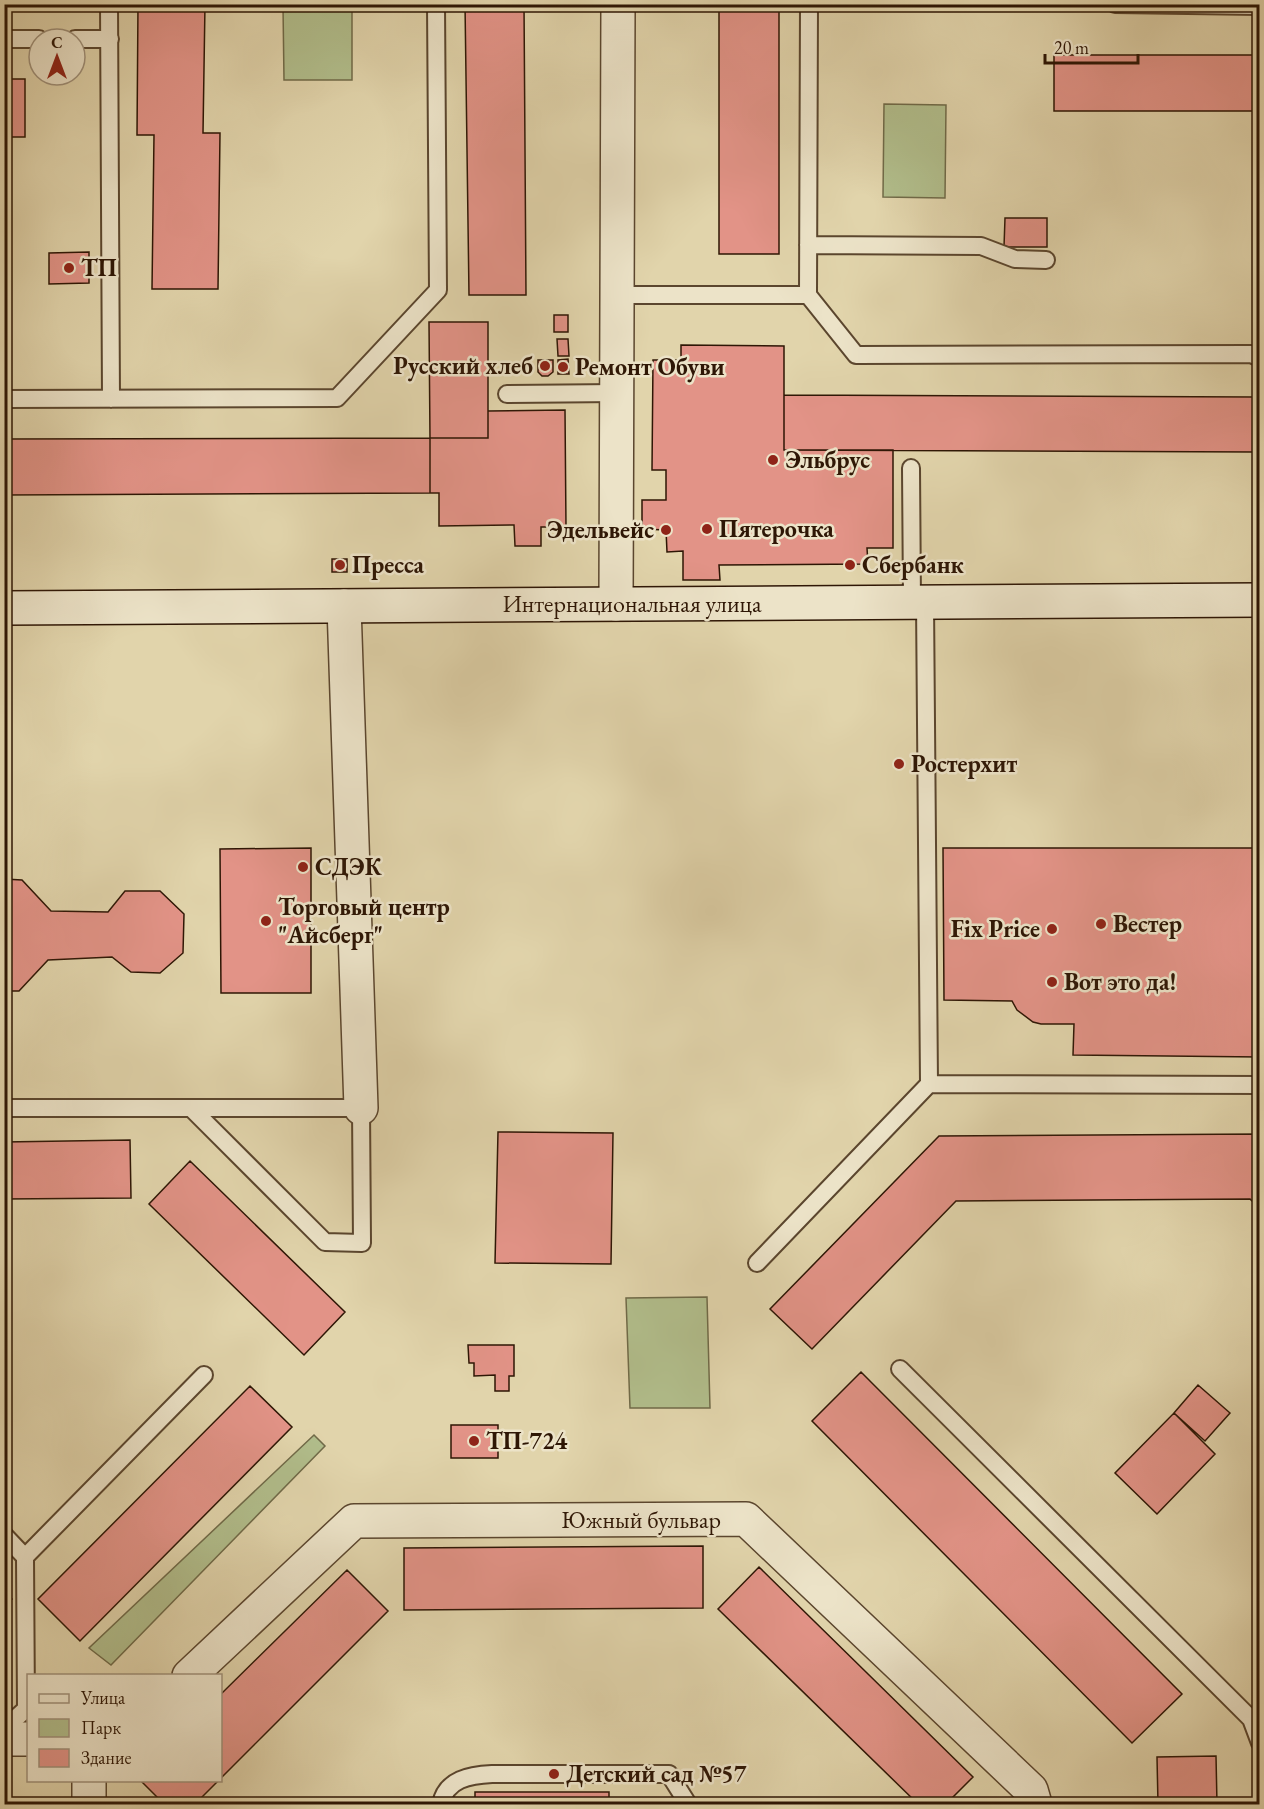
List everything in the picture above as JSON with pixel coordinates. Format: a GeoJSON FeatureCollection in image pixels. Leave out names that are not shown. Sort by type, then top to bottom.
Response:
{"type":"FeatureCollection","features":[{"type":"Feature","properties":{"kind":"street"},"geometry":{"type":"LineString","coordinates":[[616,604],[618,4]]}},
{"type":"Feature","properties":{"kind":"street","name":"Интернациональная улица"},"geometry":{"type":"LineString","coordinates":[[4,608],[1260,600]]}},
{"type":"Feature","properties":{"kind":"street"},"geometry":{"type":"LineString","coordinates":[[344,606],[361,1108]]}},
{"type":"Feature","properties":{"kind":"street","name":"Южный бульвар"},"geometry":{"type":"LineString","coordinates":[[191,1674],[354,1521],[746,1519],[1031,1790],[1035,1804]]}},
{"type":"Feature","properties":{"kind":"street"},"geometry":{"type":"LineString","coordinates":[[4,1739],[27,1721]]}},
{"type":"Feature","properties":{"kind":"street"},"geometry":{"type":"LineString","coordinates":[[89,1782],[89,1804]]}},
{"type":"Feature","properties":{"kind":"lane"},"geometry":{"type":"LineString","coordinates":[[109,4],[111,399]]}},
{"type":"Feature","properties":{"kind":"lane"},"geometry":{"type":"LineString","coordinates":[[4,399],[337,398],[438,290],[436,4]]}},
{"type":"Feature","properties":{"kind":"lane"},"geometry":{"type":"LineString","coordinates":[[809,4],[808,295],[856,355],[1251,354],[1260,358]]}},
{"type":"Feature","properties":{"kind":"lane"},"geometry":{"type":"LineString","coordinates":[[1115,4],[1260,6]]}},
{"type":"Feature","properties":{"kind":"lane"},"geometry":{"type":"LineString","coordinates":[[4,39],[27,39]]}},
{"type":"Feature","properties":{"kind":"lane"},"geometry":{"type":"LineString","coordinates":[[87,39],[110,39]]}},
{"type":"Feature","properties":{"kind":"lane"},"geometry":{"type":"LineString","coordinates":[[808,245],[981,246],[1015,259],[1046,260]]}},
{"type":"Feature","properties":{"kind":"lane"},"geometry":{"type":"LineString","coordinates":[[618,294],[808,295]]}},
{"type":"Feature","properties":{"kind":"lane"},"geometry":{"type":"LineString","coordinates":[[507,394],[618,393]]}},
{"type":"Feature","properties":{"kind":"lane"},"geometry":{"type":"LineString","coordinates":[[757,1263],[929,1084],[919,602],[911,468]]}},
{"type":"Feature","properties":{"kind":"lane"},"geometry":{"type":"LineString","coordinates":[[929,1084],[1260,1085]]}},
{"type":"Feature","properties":{"kind":"lane"},"geometry":{"type":"LineString","coordinates":[[4,1108],[191,1108],[361,1108],[362,1243],[325,1242],[191,1108]]}},
{"type":"Feature","properties":{"kind":"lane"},"geometry":{"type":"LineString","coordinates":[[900,1369],[1251,1719],[1260,1743]]}},
{"type":"Feature","properties":{"kind":"lane"},"geometry":{"type":"LineString","coordinates":[[26,1557],[204,1375]]}},
{"type":"Feature","properties":{"kind":"lane"},"geometry":{"type":"LineString","coordinates":[[4,1535],[26,1557],[27,1674]]}},
{"type":"Feature","properties":{"kind":"lane"},"geometry":{"type":"LineString","coordinates":[[4,1729],[27,1720]]}},
{"type":"Feature","properties":{"kind":"lane"},"geometry":{"type":"LineString","coordinates":[[441,1804],[448,1788],[459,1780],[474,1775],[492,1774],[669,1774],[688,1804]]}},
{"type":"Feature","properties":{"kind":"green space"},"geometry":{"type":"Polygon","coordinates":[[[283,6],[352,6],[352,80],[284,80],[283,6]]]}},
{"type":"Feature","properties":{"kind":"green space"},"geometry":{"type":"Polygon","coordinates":[[[884,104],[946,105],[945,198],[883,197],[884,104]]]}},
{"type":"Feature","properties":{"kind":"green space"},"geometry":{"type":"Polygon","coordinates":[[[707,1297],[710,1408],[630,1408],[626,1298],[707,1297]]]}},
{"type":"Feature","properties":{"kind":"green space"},"geometry":{"type":"Polygon","coordinates":[[[314,1435],[325,1446],[111,1665],[89,1648],[314,1435]]]}},
{"type":"Feature","properties":{"kind":"building"},"geometry":{"type":"Polygon","coordinates":[[[138,4],[205,4],[203,133],[220,133],[218,289],[152,289],[154,135],[137,135],[138,4]]]}},
{"type":"Feature","properties":{"kind":"building"},"geometry":{"type":"Polygon","coordinates":[[[465,4],[524,4],[526,295],[469,295],[465,4]]]}},
{"type":"Feature","properties":{"kind":"building"},"geometry":{"type":"Polygon","coordinates":[[[719,4],[779,4],[779,254],[719,254],[719,4]]]}},
{"type":"Feature","properties":{"kind":"building"},"geometry":{"type":"Polygon","coordinates":[[[1054,55],[1260,55],[1260,111],[1054,111],[1054,55]]]}},
{"type":"Feature","properties":{"kind":"building"},"geometry":{"type":"Polygon","coordinates":[[[4,79],[25,79],[25,137],[4,137],[4,79]]]}},
{"type":"Feature","properties":{"kind":"building"},"geometry":{"type":"Polygon","coordinates":[[[1005,218],[1047,218],[1047,247],[1004,247],[1005,218]]]}},
{"type":"Feature","properties":{"kind":"building","name":"ТП"},"geometry":{"type":"Polygon","coordinates":[[[89,252],[89,283],[49,284],[49,253],[89,252]]]}},
{"type":"Feature","properties":{"kind":"building"},"geometry":{"type":"Polygon","coordinates":[[[554,315],[568,315],[568,332],[554,332],[554,315]]]}},
{"type":"Feature","properties":{"kind":"building"},"geometry":{"type":"Polygon","coordinates":[[[429,322],[488,322],[488,438],[430,438],[429,322]]]}},
{"type":"Feature","properties":{"kind":"building"},"geometry":{"type":"Polygon","coordinates":[[[557,339],[568,339],[569,356],[558,356],[557,339]]]}},
{"type":"Feature","properties":{"kind":"building","name":"Эльбрус"},"geometry":{"type":"Polygon","coordinates":[[[681,345],[784,346],[784,450],[893,450],[893,548],[867,548],[868,564],[719,565],[720,580],[683,580],[683,551],[667,552],[666,530],[642,529],[642,500],[666,500],[666,470],[652,470],[653,360],[681,360],[681,345]]]}},
{"type":"Feature","properties":{"kind":"building","name":"Ремонт Обуви"},"geometry":{"type":"Polygon","coordinates":[[[568,359],[569,374],[558,374],[558,360],[568,359]]]}},
{"type":"Feature","properties":{"kind":"building","name":"Русский хлеб"},"geometry":{"type":"Polygon","coordinates":[[[538,360],[553,360],[553,372],[548,376],[542,376],[538,372],[538,360]]]}},
{"type":"Feature","properties":{"kind":"building"},"geometry":{"type":"Polygon","coordinates":[[[784,395],[1255,397],[1255,452],[784,450],[784,395]]]}},
{"type":"Feature","properties":{"kind":"building"},"geometry":{"type":"Polygon","coordinates":[[[565,410],[566,527],[541,527],[541,546],[515,546],[514,525],[439,526],[439,493],[430,493],[430,438],[488,438],[488,411],[565,410]]]}},
{"type":"Feature","properties":{"kind":"building"},"geometry":{"type":"Polygon","coordinates":[[[1255,419],[1260,419],[1260,477],[1255,477],[1255,419]]]}},
{"type":"Feature","properties":{"kind":"building"},"geometry":{"type":"Polygon","coordinates":[[[430,438],[430,493],[4,495],[4,439],[430,438]]]}},
{"type":"Feature","properties":{"kind":"building","name":"Пресса"},"geometry":{"type":"Polygon","coordinates":[[[332,559],[347,559],[347,572],[332,572],[332,559]]]}},
{"type":"Feature","properties":{"kind":"building","name":"Торговый центр \"Айсберг\""},"geometry":{"type":"Polygon","coordinates":[[[311,848],[311,993],[221,993],[220,849],[311,848]]]}},
{"type":"Feature","properties":{"kind":"building","name":"Вестер"},"geometry":{"type":"Polygon","coordinates":[[[943,848],[1260,848],[1260,1057],[1073,1055],[1074,1024],[1033,1022],[1017,1010],[1012,1001],[944,1000],[943,848]]]}},
{"type":"Feature","properties":{"kind":"building"},"geometry":{"type":"Polygon","coordinates":[[[4,879],[22,880],[51,911],[108,912],[125,891],[160,891],[184,914],[183,953],[160,973],[131,972],[112,957],[48,960],[19,991],[4,991],[4,879]]]}},
{"type":"Feature","properties":{"kind":"building"},"geometry":{"type":"Polygon","coordinates":[[[498,1132],[613,1133],[611,1264],[495,1263],[498,1132]]]}},
{"type":"Feature","properties":{"kind":"building"},"geometry":{"type":"Polygon","coordinates":[[[1260,1134],[1260,1209],[1250,1199],[956,1201],[812,1349],[770,1309],[939,1136],[1260,1134]]]}},
{"type":"Feature","properties":{"kind":"building"},"geometry":{"type":"Polygon","coordinates":[[[130,1140],[131,1198],[4,1199],[4,1142],[130,1140]]]}},
{"type":"Feature","properties":{"kind":"building"},"geometry":{"type":"Polygon","coordinates":[[[190,1161],[345,1312],[304,1355],[149,1204],[190,1161]]]}},
{"type":"Feature","properties":{"kind":"building"},"geometry":{"type":"Polygon","coordinates":[[[468,1345],[514,1345],[514,1376],[509,1376],[509,1391],[495,1391],[495,1375],[474,1376],[474,1363],[469,1363],[468,1345]]]}},
{"type":"Feature","properties":{"kind":"building"},"geometry":{"type":"Polygon","coordinates":[[[861,1372],[1182,1694],[1132,1743],[812,1421],[861,1372]]]}},
{"type":"Feature","properties":{"kind":"building"},"geometry":{"type":"Polygon","coordinates":[[[1198,1385],[1230,1413],[1205,1441],[1174,1413],[1198,1385]]]}},
{"type":"Feature","properties":{"kind":"building"},"geometry":{"type":"Polygon","coordinates":[[[250,1386],[292,1427],[80,1641],[38,1599],[250,1386]]]}},
{"type":"Feature","properties":{"kind":"building"},"geometry":{"type":"Polygon","coordinates":[[[1174,1413],[1215,1454],[1157,1514],[1115,1473],[1174,1413]]]}},
{"type":"Feature","properties":{"kind":"building","name":"ТП-724"},"geometry":{"type":"Polygon","coordinates":[[[451,1425],[498,1425],[498,1458],[451,1458],[451,1425]]]}},
{"type":"Feature","properties":{"kind":"building"},"geometry":{"type":"Polygon","coordinates":[[[703,1546],[703,1608],[404,1610],[404,1548],[703,1546]]]}},
{"type":"Feature","properties":{"kind":"building"},"geometry":{"type":"Polygon","coordinates":[[[759,1567],[973,1777],[946,1804],[918,1804],[718,1609],[759,1567]]]}},
{"type":"Feature","properties":{"kind":"building"},"geometry":{"type":"Polygon","coordinates":[[[347,1570],[388,1611],[222,1777],[222,1693],[347,1570]]]}},
{"type":"Feature","properties":{"kind":"building"},"geometry":{"type":"Polygon","coordinates":[[[4,1592],[12,1599],[4,1607],[4,1592]]]}},
{"type":"Feature","properties":{"kind":"building"},"geometry":{"type":"Polygon","coordinates":[[[1216,1756],[1217,1804],[1158,1804],[1157,1757],[1216,1756]]]}},
{"type":"Feature","properties":{"kind":"building"},"geometry":{"type":"Polygon","coordinates":[[[142,1782],[217,1782],[195,1804],[164,1804],[142,1782]]]}},
{"type":"Feature","properties":{"kind":"building"},"geometry":{"type":"Polygon","coordinates":[[[475,1792],[609,1792],[609,1804],[475,1804],[475,1792]]]}},
{"type":"Feature","properties":{"kind":"place","name":"ТП"},"geometry":{"type":"Point","coordinates":[69,268]}},
{"type":"Feature","properties":{"kind":"place","name":"Русский хлеб"},"geometry":{"type":"Point","coordinates":[545,366]}},
{"type":"Feature","properties":{"kind":"place","name":"Ремонт Обуви"},"geometry":{"type":"Point","coordinates":[563,367]}},
{"type":"Feature","properties":{"kind":"place","name":"Эльбрус"},"geometry":{"type":"Point","coordinates":[773,460]}},
{"type":"Feature","properties":{"kind":"place","name":"Пятерочка"},"geometry":{"type":"Point","coordinates":[707,529]}},
{"type":"Feature","properties":{"kind":"place","name":"Эдельвейс"},"geometry":{"type":"Point","coordinates":[666,530]}},
{"type":"Feature","properties":{"kind":"place","name":"Пресса"},"geometry":{"type":"Point","coordinates":[340,565]}},
{"type":"Feature","properties":{"kind":"place","name":"Сбербанк"},"geometry":{"type":"Point","coordinates":[850,565]}},
{"type":"Feature","properties":{"kind":"place","name":"Ростерхит"},"geometry":{"type":"Point","coordinates":[899,764]}},
{"type":"Feature","properties":{"kind":"place","name":"СДЭК"},"geometry":{"type":"Point","coordinates":[303,867]}},
{"type":"Feature","properties":{"kind":"place","name":"Торговый центр \"Айсберг\""},"geometry":{"type":"Point","coordinates":[266,921]}},
{"type":"Feature","properties":{"kind":"place","name":"Вестер"},"geometry":{"type":"Point","coordinates":[1101,924]}},
{"type":"Feature","properties":{"kind":"place","name":"Fix Price"},"geometry":{"type":"Point","coordinates":[1052,929]}},
{"type":"Feature","properties":{"kind":"place","name":"Вот это да!"},"geometry":{"type":"Point","coordinates":[1052,982]}},
{"type":"Feature","properties":{"kind":"place","name":"ТП-724"},"geometry":{"type":"Point","coordinates":[474,1441]}},
{"type":"Feature","properties":{"kind":"place","name":"Детский сад №57"},"geometry":{"type":"Point","coordinates":[554,1774]}}]}
